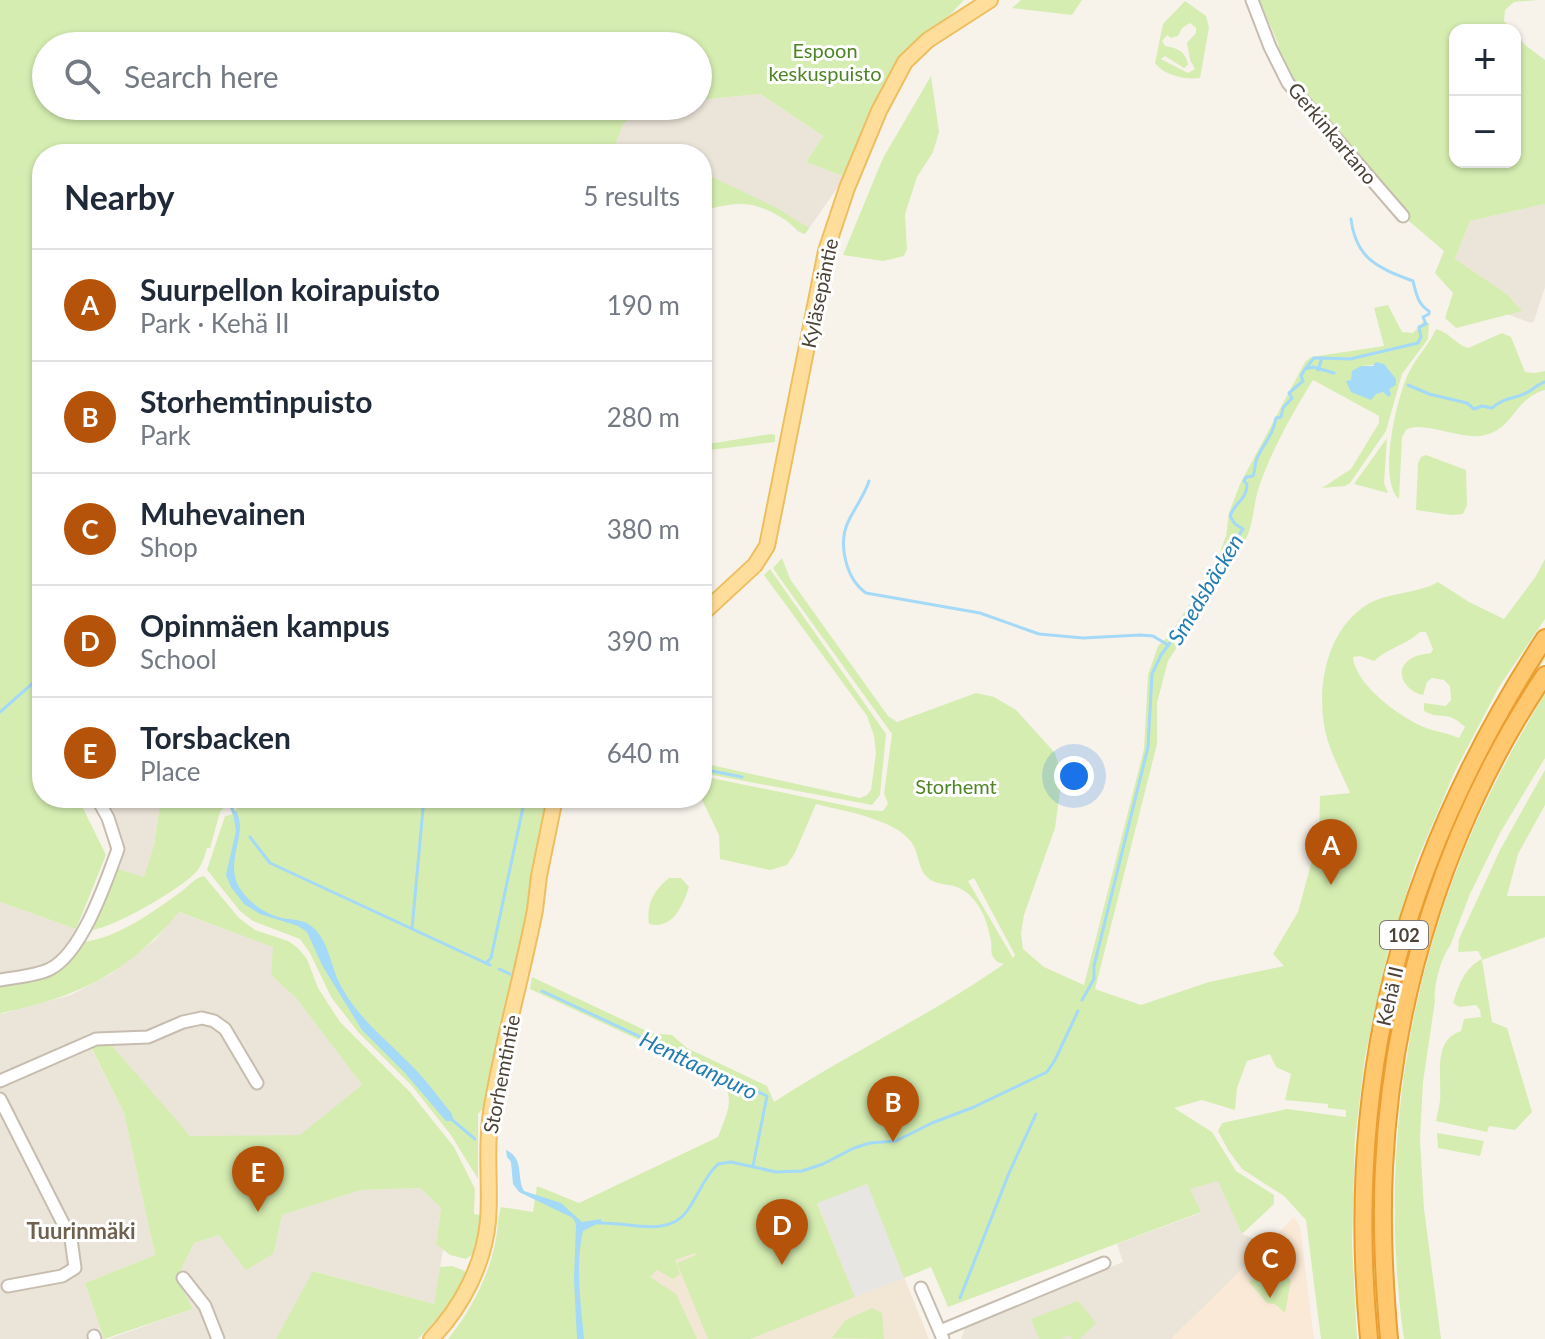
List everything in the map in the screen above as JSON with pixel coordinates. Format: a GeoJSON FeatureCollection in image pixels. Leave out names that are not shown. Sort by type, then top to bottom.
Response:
{"type":"FeatureCollection","features":[{"type":"Feature","properties":{"kind":"highway","name":"Kehä II"},"geometry":{"type":"LineString","coordinates":[[1369,1339],[1363,1261],[1365,1150],[1369,1099],[1382,1018],[1418,886],[1463,778],[1488,729],[1545,638]]}},
{"type":"Feature","properties":{"kind":"highway","name":"Kehä II"},"geometry":{"type":"LineString","coordinates":[[1389,1339],[1382,1245],[1384,1165],[1393,1075],[1404,1011],[1427,927],[1460,834],[1506,740],[1545,675]]}},
{"type":"Feature","properties":{"kind":"main road","name":"Kyläsepäntie"},"geometry":{"type":"LineString","coordinates":[[712,605],[763,555],[774,518],[831,235],[847,188],[888,93],[905,62],[923,45],[990,0]]}},
{"type":"Feature","properties":{"kind":"main road","name":"Storhemtintie"},"geometry":{"type":"LineString","coordinates":[[431,1339],[458,1305],[477,1268],[485,1242],[491,1113],[535,910],[553,808]]}},
{"type":"Feature","properties":{"kind":"street","name":"Gerkinkartano"},"geometry":{"type":"LineString","coordinates":[[1252,0],[1288,83],[1403,216]]}},
{"type":"Feature","properties":{"kind":"street"},"geometry":{"type":"LineString","coordinates":[[0,980],[46,971],[60,963],[81,932],[118,849],[102,808]]}},
{"type":"Feature","properties":{"kind":"street"},"geometry":{"type":"LineString","coordinates":[[0,1081],[96,1039],[148,1037],[183,1022],[202,1018],[214,1021],[225,1029],[257,1083]]}},
{"type":"Feature","properties":{"kind":"street"},"geometry":{"type":"LineString","coordinates":[[0,1099],[71,1239],[75,1268],[62,1276],[8,1286]]}},
{"type":"Feature","properties":{"kind":"street"},"geometry":{"type":"LineString","coordinates":[[921,1288],[942,1335],[1104,1263]]}},
{"type":"Feature","properties":{"kind":"street"},"geometry":{"type":"LineString","coordinates":[[183,1278],[205,1306],[218,1339]]}},
{"type":"Feature","properties":{"kind":"shaded area"},"geometry":{"type":"Polygon","coordinates":[[[760,94],[823,136],[806,162],[845,177],[805,234],[764,207],[743,202],[712,208],[712,144],[616,144],[628,120],[712,120],[712,99],[760,94]]]}},
{"type":"Feature","properties":{"kind":"shaded area"},"geometry":{"type":"Polygon","coordinates":[[[1545,204],[1545,287],[1531,323],[1507,314],[1521,310],[1507,294],[1455,259],[1470,221],[1545,204]]]}},
{"type":"Feature","properties":{"kind":"shaded area"},"geometry":{"type":"Polygon","coordinates":[[[107,808],[160,808],[154,845],[144,878],[115,868],[122,844],[107,808]]]}},
{"type":"Feature","properties":{"kind":"shaded area"},"geometry":{"type":"Polygon","coordinates":[[[0,902],[76,929],[68,946],[44,967],[0,976],[0,902]]]}},
{"type":"Feature","properties":{"kind":"shaded area"},"geometry":{"type":"Polygon","coordinates":[[[178,912],[274,947],[271,975],[296,998],[362,1085],[300,1136],[190,1136],[155,1097],[91,1048],[124,1113],[155,1255],[85,1283],[104,1339],[0,1339],[0,1016],[71,995],[111,974],[155,940],[178,912]]]}},
{"type":"Feature","properties":{"kind":"shaded area"},"geometry":{"type":"Polygon","coordinates":[[[1218,1180],[1242,1234],[1268,1244],[1171,1339],[961,1339],[965,1328],[1123,1262],[1117,1244],[1200,1213],[1190,1189],[1218,1180]]]}},
{"type":"Feature","properties":{"kind":"shaded area"},"geometry":{"type":"Polygon","coordinates":[[[867,1184],[929,1339],[622,1339],[645,1281],[657,1270],[675,1260],[867,1184]]]}},
{"type":"Feature","properties":{"kind":"shaded area"},"geometry":{"type":"Polygon","coordinates":[[[867,1184],[904,1278],[855,1297],[818,1203],[867,1184]]]}},
{"type":"Feature","properties":{"kind":"shaded area"},"geometry":{"type":"Polygon","coordinates":[[[420,1188],[441,1208],[436,1243],[443,1250],[434,1304],[314,1271],[276,1339],[108,1339],[193,1309],[177,1278],[194,1243],[219,1235],[274,1253],[282,1215],[361,1190],[420,1188]]]}},
{"type":"Feature","properties":{"kind":"shaded area"},"geometry":{"type":"Polygon","coordinates":[[[1294,1217],[1300,1226],[1314,1339],[1171,1339],[1294,1217]]]}},
{"type":"Feature","properties":{"kind":"green space","name":"Espoon keskuspuisto"},"geometry":{"type":"Polygon","coordinates":[[[0,0],[964,0],[942,23],[899,57],[879,94],[845,177],[806,162],[823,136],[760,94],[712,99],[712,32],[32,32],[32,120],[628,120],[616,144],[32,144],[32,808],[83,808],[106,855],[76,929],[0,902],[0,0]]]}},
{"type":"Feature","properties":{"kind":"green space"},"geometry":{"type":"Polygon","coordinates":[[[1021,0],[1082,0],[1072,15],[1012,8],[1021,0]]]}},
{"type":"Feature","properties":{"kind":"green space"},"geometry":{"type":"Polygon","coordinates":[[[1259,0],[1537,0],[1514,2],[1505,10],[1507,24],[1449,24],[1449,168],[1521,168],[1521,41],[1545,60],[1545,204],[1470,221],[1455,259],[1507,294],[1522,311],[1456,328],[1445,318],[1453,293],[1435,273],[1444,251],[1403,216],[1282,70],[1278,43],[1259,0]]]}},
{"type":"Feature","properties":{"kind":"green space"},"geometry":{"type":"Polygon","coordinates":[[[1185,1],[1206,16],[1209,28],[1200,78],[1175,76],[1155,63],[1163,24],[1185,1]],[[1190,23],[1182,28],[1178,36],[1171,38],[1167,35],[1162,41],[1165,46],[1183,53],[1188,65],[1184,68],[1165,56],[1161,59],[1188,73],[1195,69],[1187,43],[1196,33],[1196,28],[1190,23]]]}},
{"type":"Feature","properties":{"kind":"green space"},"geometry":{"type":"Polygon","coordinates":[[[931,76],[939,132],[933,152],[917,177],[905,214],[907,249],[904,256],[883,261],[843,255],[883,158],[931,76]]]}},
{"type":"Feature","properties":{"kind":"green space"},"geometry":{"type":"Polygon","coordinates":[[[712,177],[777,208],[809,228],[805,234],[762,208],[735,204],[712,208],[712,177]]]}},
{"type":"Feature","properties":{"kind":"green space","name":"Storhemt"},"geometry":{"type":"Polygon","coordinates":[[[1388,305],[1402,332],[1413,333],[1423,322],[1429,323],[1428,339],[1402,374],[1386,431],[1345,486],[1322,488],[1351,469],[1379,423],[1379,416],[1313,380],[1270,459],[1245,541],[1168,661],[1157,703],[1157,744],[1095,989],[1141,1005],[1209,982],[1284,966],[1273,954],[1298,912],[1319,835],[1320,796],[1350,793],[1329,746],[1322,695],[1328,660],[1343,628],[1368,604],[1438,582],[1504,619],[1545,559],[1545,619],[1499,687],[1455,771],[1416,863],[1387,956],[1365,1057],[1355,1139],[1352,1244],[1357,1339],[1321,1339],[1306,1220],[1284,1196],[1242,1169],[1218,1131],[1222,1123],[1287,1109],[1346,1117],[1346,1110],[1328,1108],[1328,1104],[1285,1100],[1291,1074],[1276,1067],[1270,1054],[1247,1061],[1237,1088],[1235,1110],[1202,1100],[1174,1108],[1212,1132],[1236,1171],[1274,1195],[1274,1204],[1242,1234],[1218,1181],[1190,1189],[1201,1212],[948,1307],[931,1267],[904,1278],[867,1184],[817,1204],[855,1297],[750,1339],[708,1339],[677,1263],[695,1253],[675,1260],[680,1274],[673,1279],[657,1270],[650,1277],[676,1294],[697,1339],[448,1339],[464,1318],[483,1282],[492,1257],[501,1207],[533,1212],[537,1186],[579,1203],[718,1137],[728,1110],[726,1088],[712,1074],[530,989],[532,977],[651,1033],[672,1035],[687,1048],[767,1086],[774,1102],[1004,964],[993,956],[987,925],[975,901],[955,886],[937,883],[927,877],[912,843],[882,822],[816,804],[787,865],[770,870],[720,859],[719,835],[706,808],[712,808],[712,778],[867,810],[883,811],[888,804],[884,793],[892,734],[773,568],[782,558],[790,579],[888,716],[897,722],[976,693],[994,697],[1016,710],[1055,753],[1062,777],[1055,828],[1024,915],[1021,933],[1023,949],[1044,967],[1084,985],[1144,749],[1148,675],[1158,646],[1168,637],[1215,566],[1240,484],[1305,362],[1311,357],[1384,346],[1374,308],[1388,305]],[[1384,364],[1361,366],[1347,381],[1376,394],[1383,392],[1389,396],[1384,364]],[[1420,632],[1374,661],[1353,657],[1355,667],[1377,696],[1398,712],[1422,726],[1459,738],[1465,727],[1459,722],[1424,711],[1424,703],[1446,706],[1451,700],[1450,686],[1444,680],[1432,678],[1427,682],[1423,695],[1411,690],[1403,680],[1402,668],[1406,663],[1414,657],[1431,653],[1433,649],[1426,632],[1420,632]],[[974,878],[968,881],[1013,958],[1015,955],[974,878]]]}},
{"type":"Feature","properties":{"kind":"green space"},"geometry":{"type":"Polygon","coordinates":[[[1436,329],[1468,348],[1502,333],[1511,337],[1525,372],[1545,371],[1545,390],[1526,401],[1501,428],[1492,433],[1471,436],[1421,427],[1406,430],[1402,437],[1399,499],[1393,489],[1389,457],[1399,399],[1409,372],[1436,329]]]}},
{"type":"Feature","properties":{"kind":"green space"},"geometry":{"type":"Polygon","coordinates":[[[775,435],[775,442],[712,450],[712,443],[775,435]]]}},
{"type":"Feature","properties":{"kind":"green space"},"geometry":{"type":"Polygon","coordinates":[[[1387,438],[1384,483],[1388,493],[1354,484],[1387,438]]]}},
{"type":"Feature","properties":{"kind":"green space"},"geometry":{"type":"Polygon","coordinates":[[[1426,455],[1466,470],[1467,505],[1463,514],[1416,510],[1418,463],[1426,455]]]}},
{"type":"Feature","properties":{"kind":"green space"},"geometry":{"type":"Polygon","coordinates":[[[770,569],[886,734],[880,795],[872,805],[712,775],[712,765],[860,798],[871,790],[876,753],[867,716],[764,575],[770,569]]]}},
{"type":"Feature","properties":{"kind":"green space"},"geometry":{"type":"Polygon","coordinates":[[[1545,651],[1545,659],[1497,737],[1458,817],[1426,900],[1403,984],[1386,1071],[1378,1159],[1376,1248],[1381,1339],[1377,1339],[1372,1263],[1372,1187],[1378,1111],[1389,1037],[1405,963],[1427,891],[1454,819],[1493,737],[1545,651]]]}},
{"type":"Feature","properties":{"kind":"green space"},"geometry":{"type":"Polygon","coordinates":[[[1545,693],[1545,758],[1500,833],[1470,894],[1436,981],[1423,1082],[1420,1139],[1424,1209],[1441,1339],[1404,1339],[1397,1279],[1396,1158],[1410,1036],[1423,976],[1469,839],[1499,775],[1545,693]]]}},
{"type":"Feature","properties":{"kind":"green space"},"geometry":{"type":"Polygon","coordinates":[[[1545,770],[1545,805],[1518,854],[1507,896],[1545,896],[1545,937],[1482,960],[1492,1022],[1507,1028],[1532,1112],[1515,1130],[1489,1126],[1487,1132],[1436,1121],[1442,1051],[1446,1042],[1461,1031],[1464,1019],[1481,1017],[1476,1005],[1459,1007],[1453,1003],[1466,972],[1482,959],[1478,951],[1458,952],[1459,939],[1500,850],[1545,770]]]}},
{"type":"Feature","properties":{"kind":"green space"},"geometry":{"type":"Polygon","coordinates":[[[160,808],[224,808],[210,848],[207,848],[201,866],[193,875],[158,900],[125,918],[87,930],[115,868],[144,877],[154,845],[160,808]]]}},
{"type":"Feature","properties":{"kind":"green space"},"geometry":{"type":"Polygon","coordinates":[[[547,808],[530,887],[527,920],[487,1104],[478,1114],[478,1179],[451,1135],[412,1086],[358,1032],[331,997],[300,939],[253,921],[240,911],[207,870],[225,816],[237,809],[547,808]]]}},
{"type":"Feature","properties":{"kind":"green space"},"geometry":{"type":"Polygon","coordinates":[[[204,876],[239,918],[255,930],[288,941],[298,948],[340,1022],[410,1092],[454,1147],[475,1189],[474,1214],[484,1216],[477,1251],[466,1259],[450,1255],[436,1244],[441,1208],[420,1188],[361,1190],[282,1215],[274,1253],[246,1270],[219,1235],[194,1243],[177,1278],[193,1309],[104,1339],[85,1283],[155,1255],[124,1113],[91,1047],[108,1041],[190,1136],[300,1135],[362,1085],[296,998],[271,975],[273,947],[179,912],[121,967],[78,990],[1,1013],[0,1016],[0,984],[55,972],[82,942],[108,936],[133,924],[204,876]]]}},
{"type":"Feature","properties":{"kind":"green space"},"geometry":{"type":"Polygon","coordinates":[[[669,878],[681,878],[689,887],[684,901],[671,920],[657,925],[649,924],[652,898],[669,878]]]}},
{"type":"Feature","properties":{"kind":"green space"},"geometry":{"type":"Polygon","coordinates":[[[1437,1133],[1484,1141],[1480,1156],[1438,1148],[1437,1133]]]}},
{"type":"Feature","properties":{"kind":"green space"},"geometry":{"type":"Polygon","coordinates":[[[1271,1260],[1291,1280],[1285,1313],[1275,1304],[1267,1303],[1249,1282],[1271,1260]]]}},
{"type":"Feature","properties":{"kind":"green space"},"geometry":{"type":"Polygon","coordinates":[[[452,1266],[465,1271],[466,1278],[447,1312],[444,1311],[418,1339],[276,1339],[313,1271],[434,1304],[440,1267],[452,1266]]]}},
{"type":"Feature","properties":{"kind":"green space"},"geometry":{"type":"Polygon","coordinates":[[[1078,1301],[1096,1323],[1080,1339],[1072,1339],[1070,1335],[1059,1339],[1039,1339],[1031,1319],[1078,1301]]]}},
{"type":"Feature","properties":{"kind":"green space"},"geometry":{"type":"Polygon","coordinates":[[[872,1308],[882,1313],[884,1339],[832,1338],[846,1320],[872,1308]]]}},
{"type":"Feature","properties":{"kind":"water"},"geometry":{"type":"Polygon","coordinates":[[[1376,362],[1384,364],[1396,379],[1396,385],[1389,389],[1389,397],[1383,392],[1371,400],[1351,392],[1346,381],[1351,380],[1352,371],[1361,366],[1373,366],[1376,362]]]}},
{"type":"Feature","properties":{"kind":"water"},"geometry":{"type":"Polygon","coordinates":[[[236,811],[240,829],[234,867],[239,887],[263,910],[304,922],[317,931],[352,1004],[420,1075],[452,1114],[453,1121],[446,1121],[405,1073],[362,1030],[323,967],[307,932],[260,914],[244,904],[231,887],[226,875],[236,831],[233,813],[236,811]]]}},
{"type":"Feature","properties":{"kind":"water"},"geometry":{"type":"Polygon","coordinates":[[[506,1150],[516,1158],[524,1191],[561,1203],[582,1222],[601,1219],[601,1222],[583,1231],[579,1258],[584,1339],[577,1339],[574,1279],[576,1224],[573,1218],[519,1192],[513,1184],[511,1162],[506,1150]]]}},
{"type":"Feature","properties":{"kind":"waterway"},"geometry":{"type":"LineString","coordinates":[[1318,370],[1322,358],[1350,359],[1418,343],[1421,337],[1419,327],[1426,324],[1423,317],[1429,314],[1418,298],[1413,281],[1390,272],[1364,253],[1351,219]]}},
{"type":"Feature","properties":{"kind":"waterway"},"geometry":{"type":"LineString","coordinates":[[1306,368],[1314,358],[1322,358]]}},
{"type":"Feature","properties":{"kind":"waterway","name":"Smedsbäcken"},"geometry":{"type":"LineString","coordinates":[[1082,1000],[1094,979],[1094,966],[1148,747],[1152,674],[1161,655],[1185,627],[1207,581],[1211,580],[1226,558],[1226,546],[1243,529],[1230,516],[1245,494],[1247,484],[1244,481],[1246,477],[1253,476],[1257,459],[1276,418],[1281,417],[1283,408],[1292,398],[1289,393],[1303,381],[1301,376],[1305,369],[1313,367],[1334,373]]}},
{"type":"Feature","properties":{"kind":"waterway","name":"Smedsbäcken"},"geometry":{"type":"LineString","coordinates":[[1408,385],[1429,394],[1467,403],[1474,409],[1482,406],[1492,408],[1545,382]]}},
{"type":"Feature","properties":{"kind":"waterway"},"geometry":{"type":"LineString","coordinates":[[869,481],[845,529],[844,539],[849,570],[866,593],[980,613],[1039,634],[1083,638],[1153,636],[1168,645]]}},
{"type":"Feature","properties":{"kind":"waterway","name":"Henttaanpuro"},"geometry":{"type":"LineString","coordinates":[[0,712],[32,684]]}},
{"type":"Feature","properties":{"kind":"waterway"},"geometry":{"type":"LineString","coordinates":[[712,771],[742,777]]}},
{"type":"Feature","properties":{"kind":"waterway","name":"Henttaanpuro"},"geometry":{"type":"LineString","coordinates":[[232,808],[234,813]]}},
{"type":"Feature","properties":{"kind":"waterway"},"geometry":{"type":"LineString","coordinates":[[412,929],[423,808]]}},
{"type":"Feature","properties":{"kind":"waterway"},"geometry":{"type":"LineString","coordinates":[[486,963],[491,958],[523,808]]}},
{"type":"Feature","properties":{"kind":"waterway","name":"Henttaanpuro"},"geometry":{"type":"LineString","coordinates":[[250,837],[270,863],[490,965]]}},
{"type":"Feature","properties":{"kind":"waterway","name":"Henttaanpuro"},"geometry":{"type":"LineString","coordinates":[[499,969],[510,974]]}},
{"type":"Feature","properties":{"kind":"waterway","name":"Henttaanpuro"},"geometry":{"type":"LineString","coordinates":[[542,991],[767,1096],[753,1166]]}},
{"type":"Feature","properties":{"kind":"waterway","name":"Smedsbäcken"},"geometry":{"type":"LineString","coordinates":[[598,1223],[646,1227],[669,1224],[687,1211],[718,1164],[731,1162],[776,1172],[802,1171],[854,1148],[896,1141],[974,1107],[1047,1072],[1078,1011]]}},
{"type":"Feature","properties":{"kind":"waterway"},"geometry":{"type":"LineString","coordinates":[[960,1298],[1009,1173],[1036,1114]]}},
{"type":"Feature","properties":{"kind":"waterway"},"geometry":{"type":"LineString","coordinates":[[451,1119],[475,1139]]}},
{"type":"Feature","properties":{"kind":"place","name":"Suurpellon koirapuisto"},"geometry":{"type":"Point","coordinates":[1331,885]}},
{"type":"Feature","properties":{"kind":"place","name":"Storhemtinpuisto"},"geometry":{"type":"Point","coordinates":[893,1142]}},
{"type":"Feature","properties":{"kind":"place","name":"Torsbacken"},"geometry":{"type":"Point","coordinates":[258,1212]}},
{"type":"Feature","properties":{"kind":"place","name":"Opinmäen kampus"},"geometry":{"type":"Point","coordinates":[782,1265]}},
{"type":"Feature","properties":{"kind":"place","name":"Muhevainen"},"geometry":{"type":"Point","coordinates":[1270,1298]}},
{"type":"Feature","properties":{"kind":"district","name":"Tuurinmäki"},"geometry":{"type":"Point","coordinates":[81,1230]}}]}
